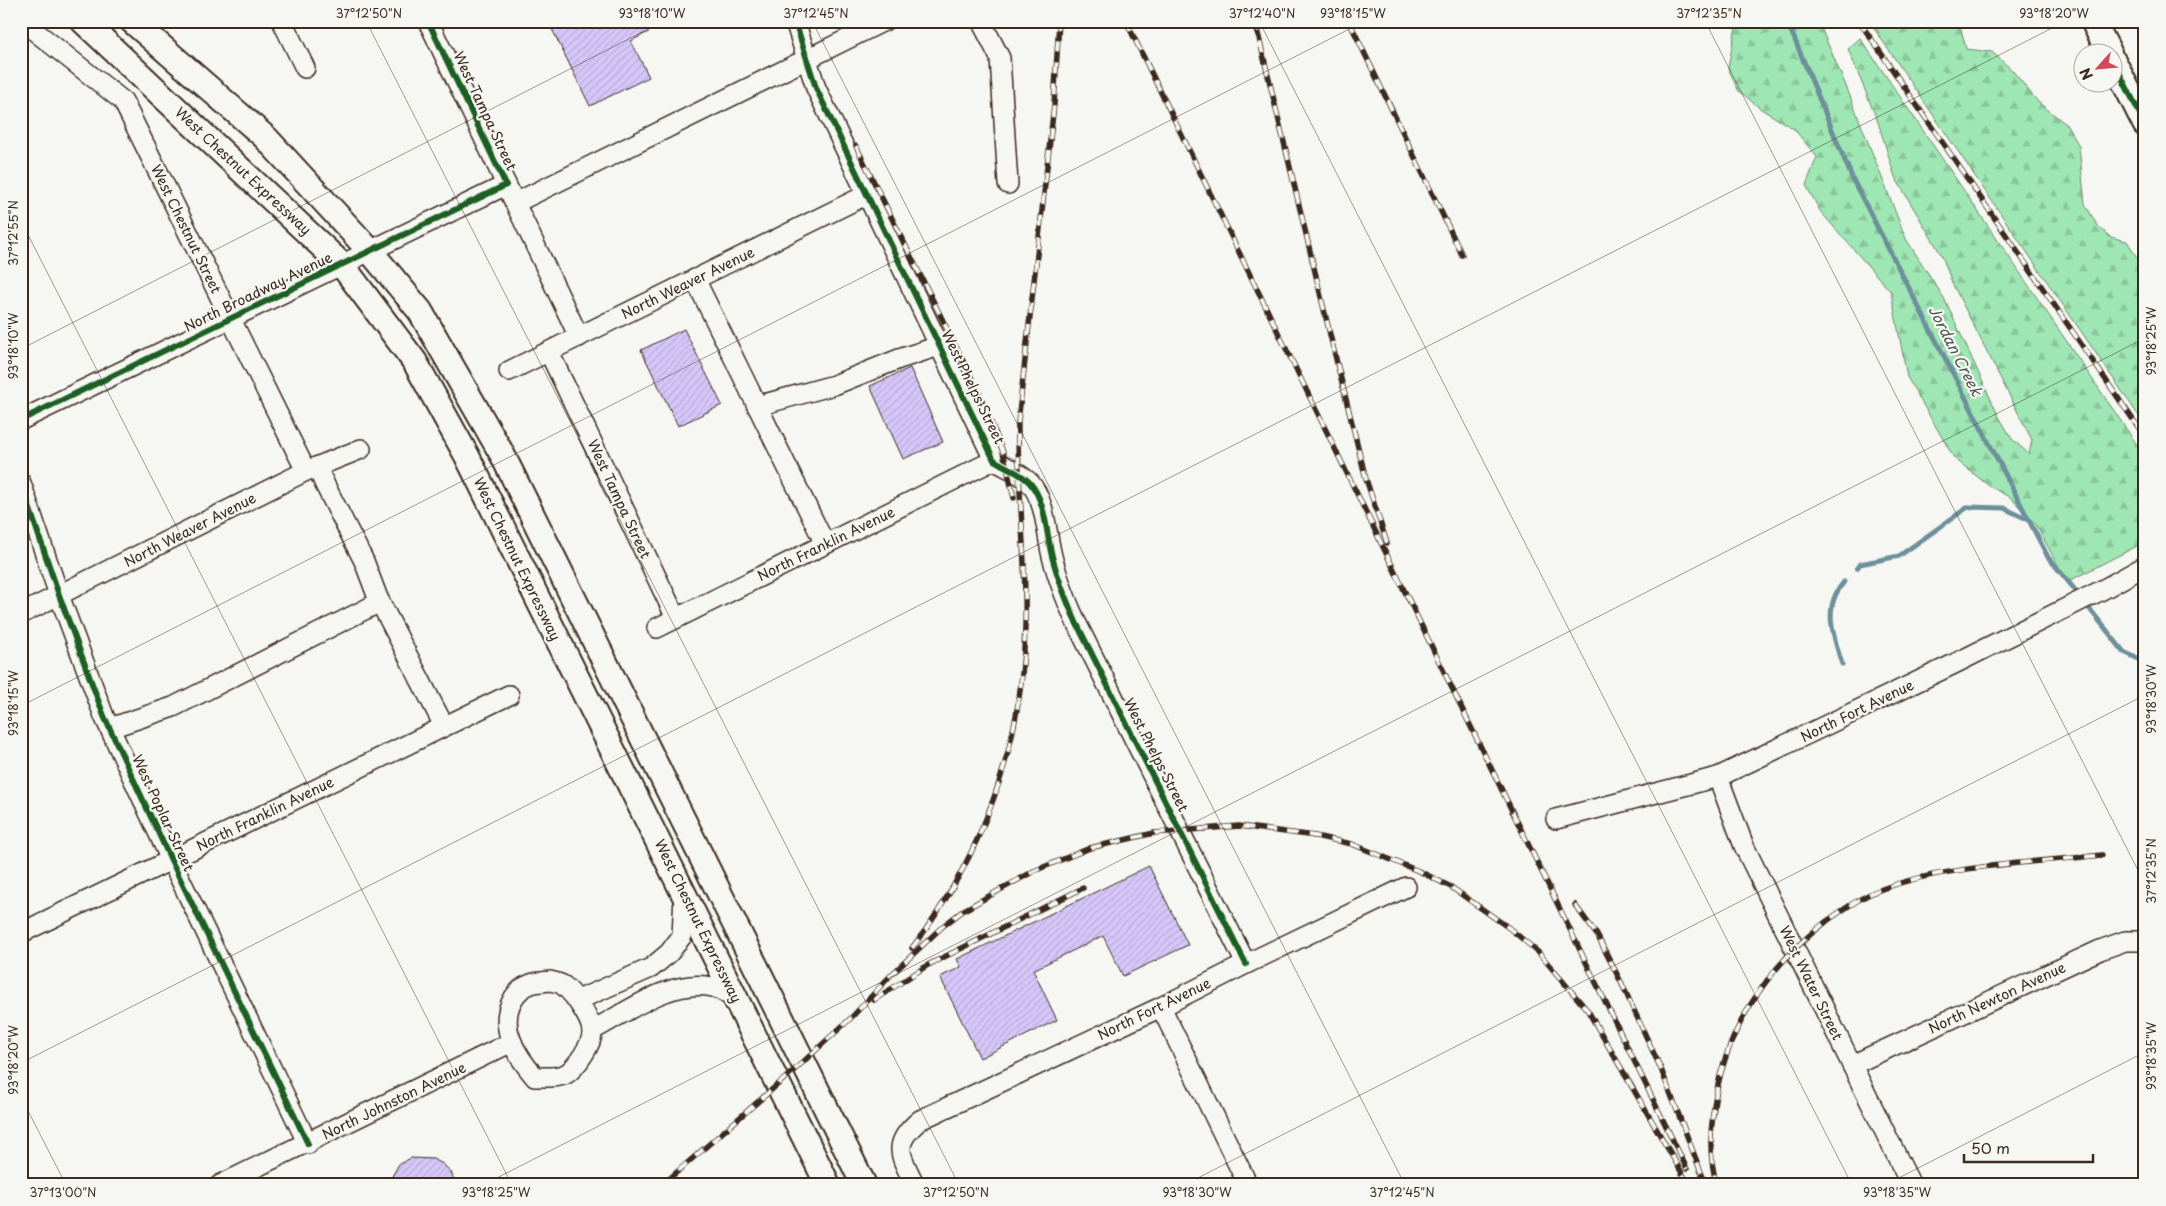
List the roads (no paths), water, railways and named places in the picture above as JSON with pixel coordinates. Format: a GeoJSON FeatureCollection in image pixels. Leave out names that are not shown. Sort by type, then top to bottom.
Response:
{"type":"FeatureCollection","features":[{"type":"Feature","properties":{"kind":"main road","name":"West Chestnut Expressway"},"geometry":{"type":"LineString","coordinates":[[83,21],[342,265],[416,362],[467,456],[828,1185]]}},
{"type":"Feature","properties":{"kind":"main road"},"geometry":{"type":"LineString","coordinates":[[132,21],[266,138],[370,251],[420,310],[502,454],[864,1185]]}},
{"type":"Feature","properties":{"kind":"main road"},"geometry":{"type":"LineString","coordinates":[[2093,21],[2104,42]]}},
{"type":"Feature","properties":{"kind":"main road"},"geometry":{"type":"LineString","coordinates":[[2124,82],[2145,124]]}},
{"type":"Feature","properties":{"kind":"street","name":"West Chestnut Street"},"geometry":{"type":"LineString","coordinates":[[22,21],[123,101],[230,319],[312,469],[325,485],[364,561],[380,602],[444,726]]}},
{"type":"Feature","properties":{"kind":"street"},"geometry":{"type":"LineString","coordinates":[[282,21],[306,68]]}},
{"type":"Feature","properties":{"kind":"street","name":"West Tampa Street"},"geometry":{"type":"LineString","coordinates":[[428,21],[579,337]]}},
{"type":"Feature","properties":{"kind":"street","name":"West Phelps Street"},"geometry":{"type":"LineString","coordinates":[[795,21],[816,88],[994,460],[1028,481],[1035,490],[1041,504],[1053,560],[1076,622],[1246,964]]}},
{"type":"Feature","properties":{"kind":"street"},"geometry":{"type":"LineString","coordinates":[[515,203],[884,21]]}},
{"type":"Feature","properties":{"kind":"street"},"geometry":{"type":"LineString","coordinates":[[981,21],[1000,58],[1008,184]]}},
{"type":"Feature","properties":{"kind":"street","name":"North Broadway Avenue"},"geometry":{"type":"LineString","coordinates":[[21,420],[506,185]]}},
{"type":"Feature","properties":{"kind":"street","name":"North Weaver Avenue"},"geometry":{"type":"LineString","coordinates":[[509,371],[866,195]]}},
{"type":"Feature","properties":{"kind":"street"},"geometry":{"type":"LineString","coordinates":[[695,279],[825,544]]}},
{"type":"Feature","properties":{"kind":"street"},"geometry":{"type":"LineString","coordinates":[[757,406],[834,386],[899,359],[939,346]]}},
{"type":"Feature","properties":{"kind":"street","name":"West Tampa Street"},"geometry":{"type":"LineString","coordinates":[[549,352],[676,618]]}},
{"type":"Feature","properties":{"kind":"street","name":"North Weaver Avenue"},"geometry":{"type":"LineString","coordinates":[[21,614],[312,469],[360,449]]}},
{"type":"Feature","properties":{"kind":"street","name":"North Franklin Avenue"},"geometry":{"type":"LineString","coordinates":[[657,628],[994,460]]}},
{"type":"Feature","properties":{"kind":"street","name":"West Poplar Street"},"geometry":{"type":"LineString","coordinates":[[21,483],[60,595],[110,728],[171,860],[308,1144]]}},
{"type":"Feature","properties":{"kind":"street","name":"North Fort Avenue"},"geometry":{"type":"LineString","coordinates":[[1556,819],[1718,777],[1945,669],[2102,590],[2145,566]]}},
{"type":"Feature","properties":{"kind":"street"},"geometry":{"type":"LineString","coordinates":[[110,728],[173,707],[380,602]]}},
{"type":"Feature","properties":{"kind":"street","name":"North Franklin Avenue"},"geometry":{"type":"LineString","coordinates":[[21,933],[510,695]]}},
{"type":"Feature","properties":{"kind":"street","name":"West Water Street"},"geometry":{"type":"LineString","coordinates":[[1718,777],[1744,846],[1911,1185]]}},
{"type":"Feature","properties":{"kind":"street","name":"North Fort Avenue"},"geometry":{"type":"LineString","coordinates":[[915,1185],[903,1160],[900,1147],[905,1134],[920,1120],[1161,1008],[1406,886]]}},
{"type":"Feature","properties":{"kind":"street"},"geometry":{"type":"LineString","coordinates":[[578,1000],[651,968],[669,953],[682,936],[684,894]]}},
{"type":"Feature","properties":{"kind":"street","name":"North Newton Avenue"},"geometry":{"type":"LineString","coordinates":[[1852,1065],[2100,950],[2125,941],[2145,941]]}},
{"type":"Feature","properties":{"kind":"street"},"geometry":{"type":"LineString","coordinates":[[550,981],[563,985],[578,1000],[593,1030],[592,1040],[580,1060],[566,1074],[536,1077],[521,1060],[512,1042],[507,1024],[509,1006],[518,991],[531,984],[550,981]]}},
{"type":"Feature","properties":{"kind":"street"},"geometry":{"type":"LineString","coordinates":[[593,1030],[666,991],[684,985],[715,987],[737,1000]]}},
{"type":"Feature","properties":{"kind":"street"},"geometry":{"type":"LineString","coordinates":[[1161,1008],[1248,1185]]}},
{"type":"Feature","properties":{"kind":"street","name":"North Johnston Avenue"},"geometry":{"type":"LineString","coordinates":[[220,1185],[308,1144],[512,1042]]}},
{"type":"Feature","properties":{"kind":"waterway","name":"Jordan Creek"},"geometry":{"type":"LineString","coordinates":[[1787,21],[1853,180],[2048,557],[2080,596]]}},
{"type":"Feature","properties":{"kind":"waterway"},"geometry":{"type":"LineString","coordinates":[[1857,568],[1860,564],[1899,556],[1968,507],[2004,508],[2027,519]]}},
{"type":"Feature","properties":{"kind":"waterway"},"geometry":{"type":"LineString","coordinates":[[1842,664],[1835,642],[1831,611],[1837,592],[1844,582]]}},
{"type":"Feature","properties":{"kind":"waterway","name":"Jordan Creek"},"geometry":{"type":"LineString","coordinates":[[2085,603],[2124,652],[2145,662]]}},
{"type":"Feature","properties":{"kind":"railway"},"geometry":{"type":"LineString","coordinates":[[912,948],[937,913],[978,837],[1007,755],[1016,713],[1022,670],[1025,626],[1018,422],[1054,105],[1059,21]]}},
{"type":"Feature","properties":{"kind":"railway"},"geometry":{"type":"LineString","coordinates":[[1126,21],[1687,1169]]}},
{"type":"Feature","properties":{"kind":"railway"},"geometry":{"type":"LineString","coordinates":[[1255,21],[1366,479],[1387,543]]}},
{"type":"Feature","properties":{"kind":"railway"},"geometry":{"type":"LineString","coordinates":[[1349,21],[1462,255]]}},
{"type":"Feature","properties":{"kind":"railway"},"geometry":{"type":"LineString","coordinates":[[1859,21],[2145,437]]}},
{"type":"Feature","properties":{"kind":"railway"},"geometry":{"type":"LineString","coordinates":[[856,146],[979,393],[1003,452],[1014,498]]}},
{"type":"Feature","properties":{"kind":"railway"},"geometry":{"type":"LineString","coordinates":[[662,1185],[791,1073],[851,1018],[891,975],[943,926],[964,910],[1034,871],[1090,848],[1154,833],[1239,826],[1315,836],[1352,844],[1421,872],[1451,887],[1509,928],[1538,952],[1588,1011],[1689,1185]]}},
{"type":"Feature","properties":{"kind":"railway"},"geometry":{"type":"LineString","coordinates":[[1717,1185],[1712,1159],[1711,1131],[1718,1085],[1726,1057],[1736,1031],[1750,1006],[1766,982],[1804,940],[1827,921],[1860,899],[1907,881],[1990,866],[2102,855]]}},
{"type":"Feature","properties":{"kind":"railway"},"geometry":{"type":"LineString","coordinates":[[874,1000],[928,965],[1083,888]]}},
{"type":"Feature","properties":{"kind":"railway"},"geometry":{"type":"LineString","coordinates":[[1575,905],[1597,935],[1621,982],[1661,1069],[1706,1185]]}}]}
